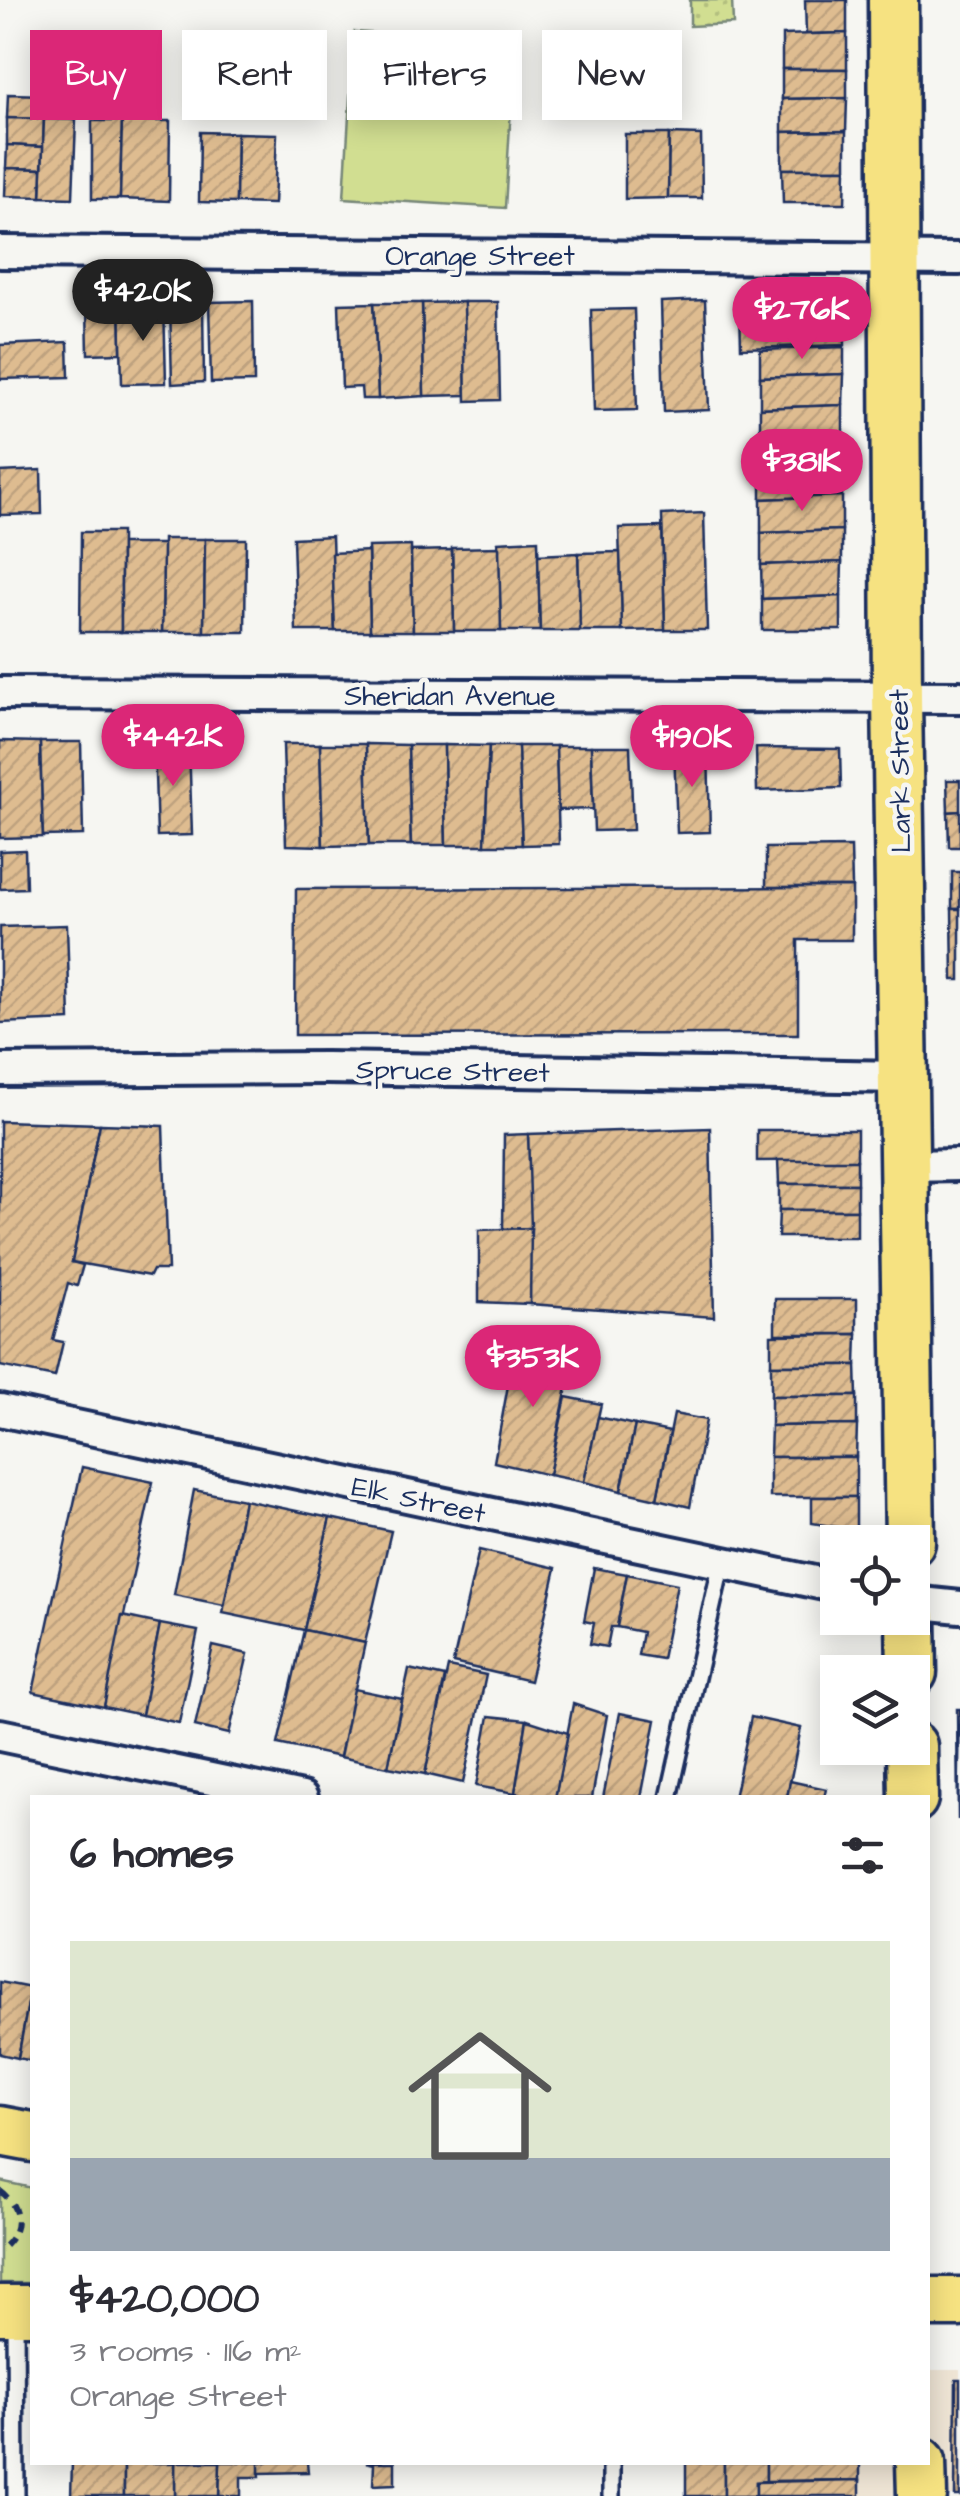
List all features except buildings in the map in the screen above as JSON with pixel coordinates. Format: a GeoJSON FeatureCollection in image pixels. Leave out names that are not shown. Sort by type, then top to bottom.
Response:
{"type":"FeatureCollection","features":[{"type":"Feature","properties":{"kind":"main road","name":"Lark Street"},"geometry":{"type":"LineString","coordinates":[[892,0],[897,696],[910,1525]]}},
{"type":"Feature","properties":{"kind":"main road"},"geometry":{"type":"LineString","coordinates":[[912,1765],[913,1795]]}},
{"type":"Feature","properties":{"kind":"main road"},"geometry":{"type":"LineString","coordinates":[[0,2131],[30,2138]]}},
{"type":"Feature","properties":{"kind":"main road"},"geometry":{"type":"LineString","coordinates":[[930,2302],[960,2302]]}},
{"type":"Feature","properties":{"kind":"main road"},"geometry":{"type":"LineString","coordinates":[[921,2465],[922,2496]]}},
{"type":"Feature","properties":{"kind":"street","name":"Orange Street"},"geometry":{"type":"LineString","coordinates":[[0,252],[960,259]]}},
{"type":"Feature","properties":{"kind":"street","name":"Sheridan Avenue"},"geometry":{"type":"LineString","coordinates":[[0,693],[960,697]]}},
{"type":"Feature","properties":{"kind":"street","name":"Spruce Street"},"geometry":{"type":"LineString","coordinates":[[0,1070],[326,1068],[905,1077]]}},
{"type":"Feature","properties":{"kind":"street"},"geometry":{"type":"LineString","coordinates":[[906,1166],[960,1166]]}},
{"type":"Feature","properties":{"kind":"street","name":"Elk Street"},"geometry":{"type":"LineString","coordinates":[[0,1410],[820,1583]]}},
{"type":"Feature","properties":{"kind":"street"},"geometry":{"type":"LineString","coordinates":[[930,1604],[960,1608]]}},
{"type":"Feature","properties":{"kind":"street"},"geometry":{"type":"LineString","coordinates":[[0,1735],[288,1795]]}},
{"type":"Feature","properties":{"kind":"lane"},"geometry":{"type":"LineString","coordinates":[[670,1795],[722,1562]]}},
{"type":"Feature","properties":{"kind":"lane"},"geometry":{"type":"LineString","coordinates":[[16,2310],[16,2496]]}},
{"type":"Feature","properties":{"kind":"lane"},"geometry":{"type":"LineString","coordinates":[[611,2465],[611,2496]]}},
{"type":"Feature","properties":{"kind":"path"},"geometry":{"type":"LineString","coordinates":[[0,2190],[10,2199],[18,2219],[16,2232],[0,2250]]}},
{"type":"Feature","properties":{"kind":"shaded area"},"geometry":{"type":"Polygon","coordinates":[[[930,2370],[960,2370],[960,2496],[768,2496],[769,2465],[930,2465],[930,2370]]]}},
{"type":"Feature","properties":{"kind":"green space"},"geometry":{"type":"Polygon","coordinates":[[[690,0],[732,0],[733,24],[690,26],[690,0]]]}},
{"type":"Feature","properties":{"kind":"green space"},"geometry":{"type":"Polygon","coordinates":[[[349,120],[510,120],[505,208],[344,198],[349,120]]]}},
{"type":"Feature","properties":{"kind":"green space"},"geometry":{"type":"Polygon","coordinates":[[[0,2181],[30,2188],[30,2283],[0,2283],[0,2181]]]}}]}
